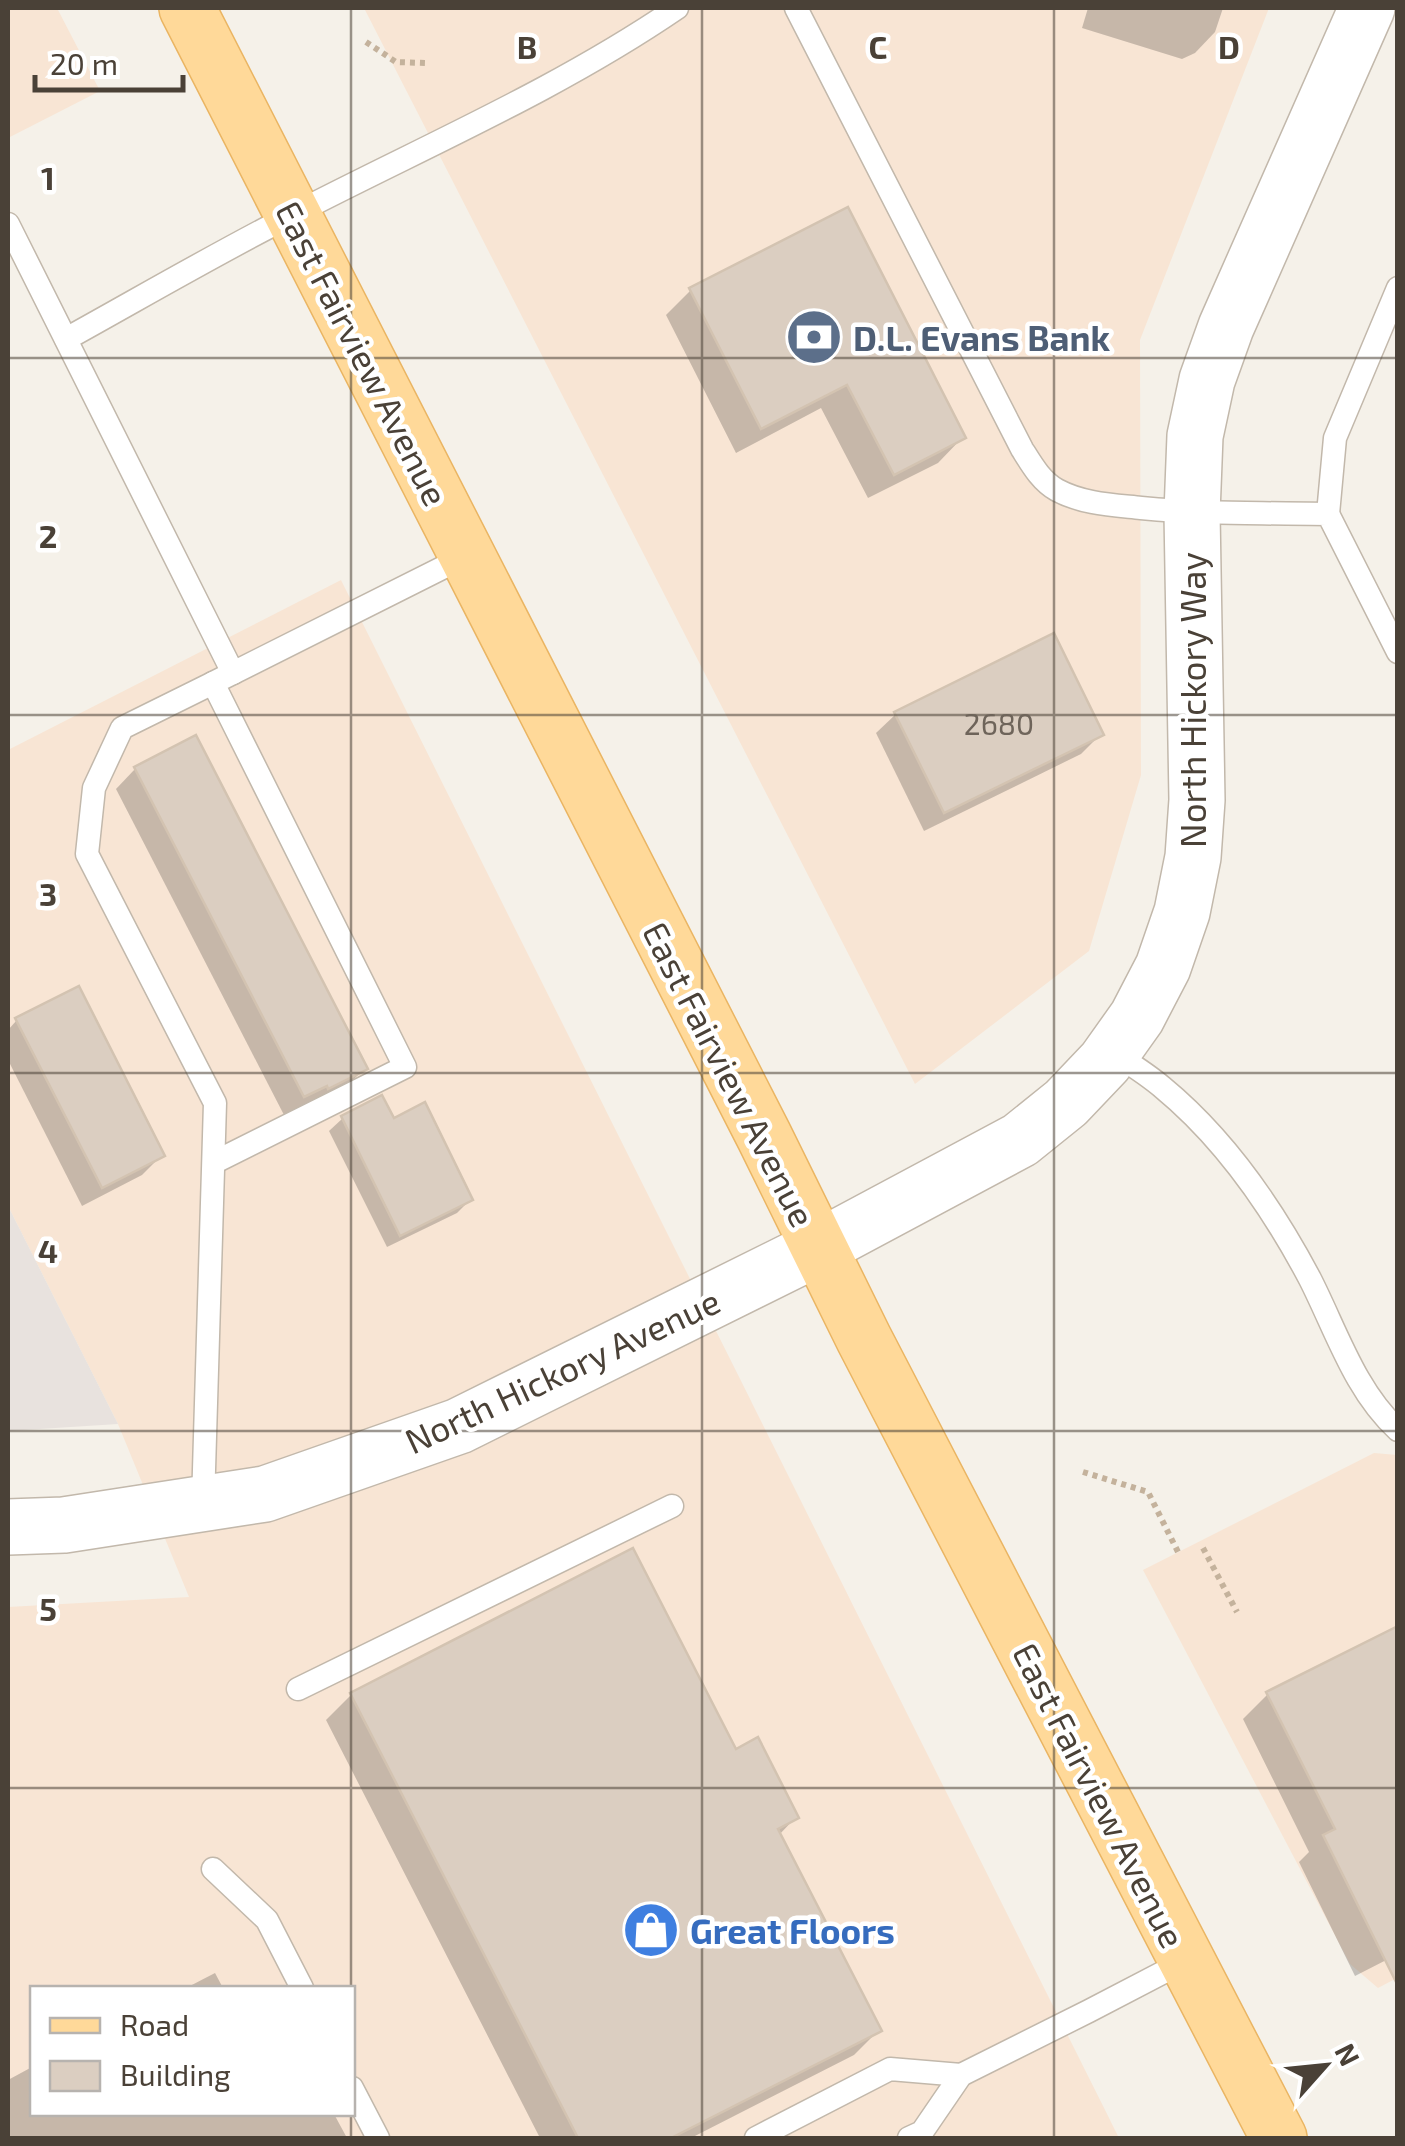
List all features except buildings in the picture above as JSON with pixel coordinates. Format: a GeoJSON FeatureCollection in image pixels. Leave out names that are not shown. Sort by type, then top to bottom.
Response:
{"type":"FeatureCollection","features":[{"type":"Feature","properties":{"kind":"main road","name":"East Fairview Avenue"},"geometry":{"type":"LineString","coordinates":[[187,8],[818,1248],[1279,2138]]}},
{"type":"Feature","properties":{"kind":"street","name":"North Hickory Way"},"geometry":{"type":"LineString","coordinates":[[818,1248],[1020,1140],[1066,1103],[1112,1052],[1137,1017],[1163,967],[1182,912],[1193,856],[1197,800],[1192,513],[1195,436],[1207,380],[1226,327],[1367,8]]}},
{"type":"Feature","properties":{"kind":"street","name":"North Hickory Avenue"},"geometry":{"type":"LineString","coordinates":[[8,1527],[64,1525],[265,1494],[459,1426],[818,1248]]}},
{"type":"Feature","properties":{"kind":"lane"},"geometry":{"type":"LineString","coordinates":[[66,339],[293,214],[512,106],[677,8]]}},
{"type":"Feature","properties":{"kind":"lane"},"geometry":{"type":"LineString","coordinates":[[796,8],[1034,468],[1046,482],[1057,490],[1104,505],[1192,513],[1328,514]]}},
{"type":"Feature","properties":{"kind":"lane"},"geometry":{"type":"LineString","coordinates":[[8,224],[66,339],[405,1067],[215,1162]]}},
{"type":"Feature","properties":{"kind":"lane"},"geometry":{"type":"LineString","coordinates":[[1398,288],[1336,438],[1328,514],[1398,652]]}},
{"type":"Feature","properties":{"kind":"lane"},"geometry":{"type":"LineString","coordinates":[[203,1504],[215,1103],[87,854],[94,788],[122,728],[466,556]]}},
{"type":"Feature","properties":{"kind":"lane"},"geometry":{"type":"LineString","coordinates":[[1112,1052],[1162,1087],[1239,1168],[1308,1276],[1360,1382],[1384,1418],[1398,1430]]}},
{"type":"Feature","properties":{"kind":"lane"},"geometry":{"type":"LineString","coordinates":[[298,1690],[672,1506]]}},
{"type":"Feature","properties":{"kind":"lane"},"geometry":{"type":"LineString","coordinates":[[214,1869],[267,1920],[301,1986]]}},
{"type":"Feature","properties":{"kind":"lane"},"geometry":{"type":"LineString","coordinates":[[909,2138],[922,2132],[961,2075],[1185,1960]]}},
{"type":"Feature","properties":{"kind":"lane"},"geometry":{"type":"LineString","coordinates":[[756,2138],[890,2069],[961,2075]]}},
{"type":"Feature","properties":{"kind":"lane"},"geometry":{"type":"LineString","coordinates":[[355,2094],[378,2138]]}},
{"type":"Feature","properties":{"kind":"path"},"geometry":{"type":"LineString","coordinates":[[366,42],[396,62],[426,63]]}},
{"type":"Feature","properties":{"kind":"path"},"geometry":{"type":"LineString","coordinates":[[1083,1472],[1148,1492],[1180,1554]]}},
{"type":"Feature","properties":{"kind":"path"},"geometry":{"type":"LineString","coordinates":[[1203,1548],[1237,1612]]}},
{"type":"Feature","properties":{"kind":"shaded area"},"geometry":{"type":"Polygon","coordinates":[[[8,8],[57,8],[100,91],[8,138],[8,8]]]}},
{"type":"Feature","properties":{"kind":"shaded area"},"geometry":{"type":"Polygon","coordinates":[[[364,8],[1269,8],[1140,340],[1141,775],[1089,951],[915,1084],[364,8]]]}},
{"type":"Feature","properties":{"kind":"shaded area"},"geometry":{"type":"Polygon","coordinates":[[[341,580],[1119,2138],[8,2138],[8,1607],[189,1597],[118,1424],[8,1206],[8,750],[341,580]]]}},
{"type":"Feature","properties":{"kind":"shaded area"},"geometry":{"type":"Polygon","coordinates":[[[8,1206],[118,1424],[8,1431],[8,1206]]]}},
{"type":"Feature","properties":{"kind":"shaded area"},"geometry":{"type":"Polygon","coordinates":[[[1374,1453],[1397,1455],[1397,1978],[1378,1988],[1350,1964],[1143,1570],[1374,1453]]]}},
{"type":"Feature","properties":{"kind":"place","name":"D.L. Evans Bank"},"geometry":{"type":"Point","coordinates":[814,337]}},
{"type":"Feature","properties":{"kind":"place","name":"Great Floors"},"geometry":{"type":"Point","coordinates":[651,1930]}}]}
